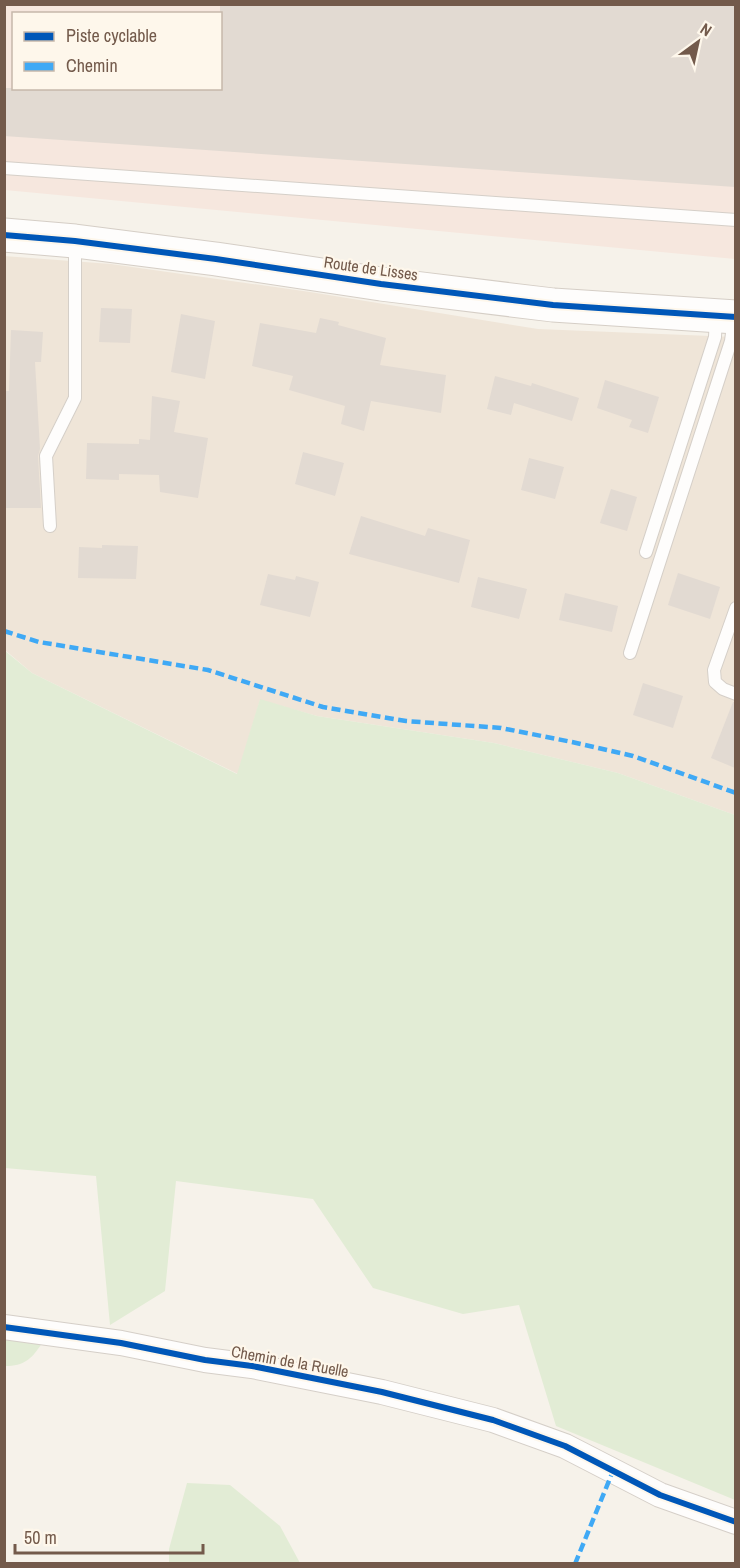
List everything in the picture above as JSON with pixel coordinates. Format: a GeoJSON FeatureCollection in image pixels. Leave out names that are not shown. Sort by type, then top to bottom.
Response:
{"type":"FeatureCollection","features":[{"type":"Feature","properties":{"kind":"street","name":"Route de Lisses"},"geometry":{"type":"LineString","coordinates":[[4,235],[75,241],[381,284],[553,305],[729,317]]}},
{"type":"Feature","properties":{"kind":"street","name":"Chemin de la Ruelle"},"geometry":{"type":"LineString","coordinates":[[4,1328],[121,1343],[382,1392],[493,1420],[566,1446],[660,1495],[735,1522]]}},
{"type":"Feature","properties":{"kind":"lane"},"geometry":{"type":"LineString","coordinates":[[4,168],[735,220]]}},
{"type":"Feature","properties":{"kind":"lane"},"geometry":{"type":"LineString","coordinates":[[50,526],[46,456],[75,398],[75,241]]}},
{"type":"Feature","properties":{"kind":"lane"},"geometry":{"type":"LineString","coordinates":[[646,552],[715,337],[729,317]]}},
{"type":"Feature","properties":{"kind":"lane"},"geometry":{"type":"LineString","coordinates":[[630,653],[731,341],[729,317]]}},
{"type":"Feature","properties":{"kind":"lane"},"geometry":{"type":"LineString","coordinates":[[735,608],[714,670],[715,682],[723,689],[735,694]]}},
{"type":"Feature","properties":{"kind":"shaded area"},"geometry":{"type":"Polygon","coordinates":[[[4,5],[735,5],[735,259],[5,190],[4,5]]]}},
{"type":"Feature","properties":{"kind":"shaded area"},"geometry":{"type":"Polygon","coordinates":[[[4,256],[111,264],[310,292],[538,329],[735,337],[735,815],[618,773],[494,743],[317,716],[260,700],[238,774],[32,673],[5,650],[4,256]]]}},
{"type":"Feature","properties":{"kind":"green space"},"geometry":{"type":"Polygon","coordinates":[[[4,650],[32,673],[237,774],[260,699],[317,716],[494,743],[618,773],[735,815],[735,1500],[556,1426],[519,1305],[463,1314],[373,1288],[313,1199],[176,1181],[165,1291],[110,1325],[96,1176],[5,1168],[4,650]]]}},
{"type":"Feature","properties":{"kind":"green space"},"geometry":{"type":"Polygon","coordinates":[[[4,1333],[42,1343],[27,1361],[5,1366],[4,1333]]]}},
{"type":"Feature","properties":{"kind":"green space"},"geometry":{"type":"Polygon","coordinates":[[[187,1483],[230,1485],[280,1526],[300,1563],[169,1563],[169,1549],[187,1483]]]}},
{"type":"Feature","properties":{"kind":"building"},"geometry":{"type":"Polygon","coordinates":[[[220,4],[735,4],[735,187],[4,136],[4,88],[12,88],[12,90],[222,90],[222,12],[220,12],[220,4]]]}},
{"type":"Feature","properties":{"kind":"building"},"geometry":{"type":"Polygon","coordinates":[[[101,308],[132,309],[130,343],[99,342],[101,308]]]}},
{"type":"Feature","properties":{"kind":"building"},"geometry":{"type":"Polygon","coordinates":[[[181,314],[215,321],[205,379],[171,372],[181,314]]]}},
{"type":"Feature","properties":{"kind":"building"},"geometry":{"type":"Polygon","coordinates":[[[320,318],[386,338],[380,365],[446,375],[441,413],[371,401],[364,431],[341,424],[345,406],[289,390],[293,376],[252,366],[260,323],[316,333],[320,318]]]}},
{"type":"Feature","properties":{"kind":"building"},"geometry":{"type":"Polygon","coordinates":[[[11,330],[43,332],[41,362],[35,362],[41,508],[4,508],[4,391],[9,391],[11,330]]]}},
{"type":"Feature","properties":{"kind":"building"},"geometry":{"type":"Polygon","coordinates":[[[495,376],[531,386],[532,383],[579,398],[572,421],[514,403],[511,415],[487,409],[495,376]]]}},
{"type":"Feature","properties":{"kind":"building"},"geometry":{"type":"Polygon","coordinates":[[[605,380],[659,397],[648,433],[629,427],[632,420],[597,408],[605,380]]]}},
{"type":"Feature","properties":{"kind":"building"},"geometry":{"type":"Polygon","coordinates":[[[152,396],[180,401],[174,432],[208,438],[198,498],[160,492],[159,475],[119,474],[119,480],[86,479],[87,443],[139,444],[139,439],[150,440],[152,396]]]}},
{"type":"Feature","properties":{"kind":"building"},"geometry":{"type":"Polygon","coordinates":[[[303,452],[344,463],[335,496],[295,484],[303,452]]]}},
{"type":"Feature","properties":{"kind":"building"},"geometry":{"type":"Polygon","coordinates":[[[529,458],[564,467],[555,499],[521,490],[529,458]]]}},
{"type":"Feature","properties":{"kind":"building"},"geometry":{"type":"Polygon","coordinates":[[[611,489],[637,497],[627,531],[600,523],[611,489]]]}},
{"type":"Feature","properties":{"kind":"building"},"geometry":{"type":"Polygon","coordinates":[[[361,516],[425,536],[428,528],[470,540],[459,583],[349,554],[361,516]]]}},
{"type":"Feature","properties":{"kind":"building"},"geometry":{"type":"Polygon","coordinates":[[[102,545],[138,546],[136,579],[78,578],[79,547],[102,548],[102,545]]]}},
{"type":"Feature","properties":{"kind":"building"},"geometry":{"type":"Polygon","coordinates":[[[678,573],[720,587],[710,619],[668,605],[678,573]]]}},
{"type":"Feature","properties":{"kind":"building"},"geometry":{"type":"Polygon","coordinates":[[[268,574],[295,580],[296,576],[319,582],[310,617],[260,605],[268,574]]]}},
{"type":"Feature","properties":{"kind":"building"},"geometry":{"type":"Polygon","coordinates":[[[478,577],[527,589],[519,619],[471,607],[478,577]]]}},
{"type":"Feature","properties":{"kind":"building"},"geometry":{"type":"Polygon","coordinates":[[[565,593],[618,606],[612,632],[559,620],[565,593]]]}},
{"type":"Feature","properties":{"kind":"building"},"geometry":{"type":"Polygon","coordinates":[[[643,683],[683,696],[673,728],[633,715],[643,683]]]}},
{"type":"Feature","properties":{"kind":"building"},"geometry":{"type":"Polygon","coordinates":[[[733,702],[735,702],[735,768],[711,758],[733,702]]]}},
{"type":"Feature","properties":{"kind":"marked path"},"geometry":{"type":"LineString","coordinates":[[4,631],[39,642],[208,670],[323,707],[406,721],[501,728],[572,742],[633,756],[736,793]]}},
{"type":"Feature","properties":{"kind":"marked path"},"geometry":{"type":"LineString","coordinates":[[575,1564],[613,1471]]}},
{"type":"Feature","properties":{"kind":"cycle path"},"geometry":{"type":"LineString","coordinates":[[4,235],[75,241],[381,284],[553,305],[736,317]]}},
{"type":"Feature","properties":{"kind":"cycle path"},"geometry":{"type":"LineString","coordinates":[[4,1327],[121,1343],[205,1360],[252,1366],[382,1392],[493,1420],[565,1446],[660,1495],[736,1522]]}}]}
